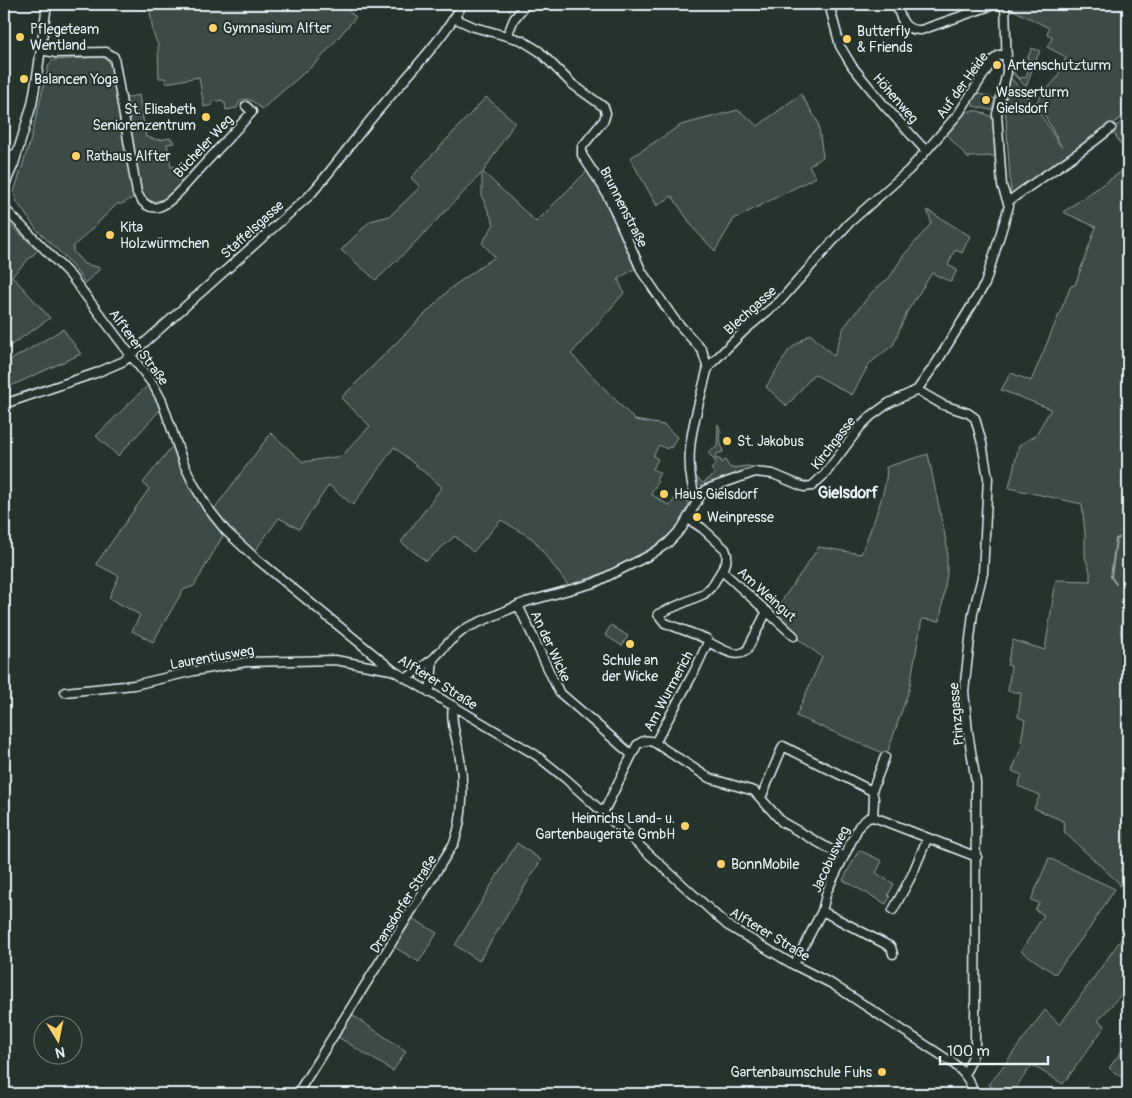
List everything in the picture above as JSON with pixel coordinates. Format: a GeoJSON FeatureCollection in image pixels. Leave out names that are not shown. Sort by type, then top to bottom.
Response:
{"type":"FeatureCollection","features":[{"type":"Feature","properties":{"kind":"street"},"geometry":{"type":"LineString","coordinates":[[4,187],[14,164],[16,151],[30,111],[47,4]]}},
{"type":"Feature","properties":{"kind":"street","name":"Staffelsgasse"},"geometry":{"type":"LineString","coordinates":[[4,404],[96,373],[124,361],[310,195],[377,111],[434,48],[463,4]]}},
{"type":"Feature","properties":{"kind":"street"},"geometry":{"type":"LineString","coordinates":[[507,36],[514,19],[526,4]]}},
{"type":"Feature","properties":{"kind":"street","name":"Höhenweg"},"geometry":{"type":"LineString","coordinates":[[829,4],[840,46],[852,66],[883,104],[926,151]]}},
{"type":"Feature","properties":{"kind":"street"},"geometry":{"type":"LineString","coordinates":[[896,4],[902,21],[907,27],[921,30],[996,4]]}},
{"type":"Feature","properties":{"kind":"street","name":"Auf der Heide"},"geometry":{"type":"LineString","coordinates":[[926,151],[958,113],[993,60],[999,55],[1007,54],[1004,4]]}},
{"type":"Feature","properties":{"kind":"street","name":"Brunnenstraße"},"geometry":{"type":"LineString","coordinates":[[454,18],[474,27],[521,40],[539,51],[572,84],[604,107],[606,114],[604,120],[582,147],[582,155],[603,187],[642,272],[674,319],[702,350],[708,369]]}},
{"type":"Feature","properties":{"kind":"street","name":"Bücheler Weg"},"geometry":{"type":"LineString","coordinates":[[41,50],[56,53],[106,52],[112,55],[116,66],[137,193],[146,205],[159,207],[166,204],[252,112],[246,106]]}},
{"type":"Feature","properties":{"kind":"street"},"geometry":{"type":"LineString","coordinates":[[1007,54],[1007,72],[997,114],[1002,186],[1009,202],[1049,171],[1085,149],[1111,128]]}},
{"type":"Feature","properties":{"kind":"street"},"geometry":{"type":"LineString","coordinates":[[4,168],[16,151]]}},
{"type":"Feature","properties":{"kind":"street","name":"Blechgasse"},"geometry":{"type":"LineString","coordinates":[[697,502],[691,484],[689,450],[708,369],[744,330],[780,302],[813,262],[857,214],[901,176],[926,151]]}},
{"type":"Feature","properties":{"kind":"street","name":"Kirchgasse"},"geometry":{"type":"LineString","coordinates":[[407,678],[433,659],[460,631],[518,605],[584,586],[620,571],[663,546],[676,536],[688,519],[701,494],[707,489],[755,472],[773,474],[804,487],[812,486],[826,474],[871,416],[882,407],[917,390],[937,362],[985,284],[1002,232],[1009,202]]}},
{"type":"Feature","properties":{"kind":"street","name":"Alfterer Straße"},"geometry":{"type":"LineString","coordinates":[[4,208],[70,275],[154,386],[162,401],[182,462],[193,484],[207,507],[226,531],[252,555],[394,671],[536,756],[604,813],[726,925],[794,965],[832,984],[950,1061],[964,1074]]}},
{"type":"Feature","properties":{"kind":"street","name":"Prinzgasse"},"geometry":{"type":"LineString","coordinates":[[917,390],[943,405],[968,413],[975,418],[987,471],[988,488],[983,573],[974,613],[964,691],[976,782],[977,857],[975,1045],[970,1066],[964,1074]]}},
{"type":"Feature","properties":{"kind":"street"},"geometry":{"type":"LineString","coordinates":[[688,519],[702,528],[725,549],[727,559],[722,571],[704,594],[658,614],[665,623],[707,639],[708,642]]}},
{"type":"Feature","properties":{"kind":"street","name":"Am Weingut"},"geometry":{"type":"LineString","coordinates":[[722,571],[794,636]]}},
{"type":"Feature","properties":{"kind":"street","name":"An der Wicke"},"geometry":{"type":"LineString","coordinates":[[518,605],[559,692],[632,755]]}},
{"type":"Feature","properties":{"kind":"street","name":"Am Wurmerich"},"geometry":{"type":"LineString","coordinates":[[604,813],[637,745],[643,740],[656,743],[708,642],[735,654],[743,653],[767,611]]}},
{"type":"Feature","properties":{"kind":"street"},"geometry":{"type":"LineString","coordinates":[[430,693],[433,659]]}},
{"type":"Feature","properties":{"kind":"street","name":"Laurentiusweg"},"geometry":{"type":"LineString","coordinates":[[65,692],[134,685],[203,669],[246,662],[334,660],[394,671]]}},
{"type":"Feature","properties":{"kind":"street","name":"Dransdorfer Straße"},"geometry":{"type":"LineString","coordinates":[[297,1094],[454,843],[460,829],[461,762],[451,716],[452,706]]}},
{"type":"Feature","properties":{"kind":"street"},"geometry":{"type":"LineString","coordinates":[[656,743],[709,778],[754,791],[782,822],[844,857]]}},
{"type":"Feature","properties":{"kind":"street"},"geometry":{"type":"LineString","coordinates":[[761,798],[783,746],[872,791]]}},
{"type":"Feature","properties":{"kind":"street"},"geometry":{"type":"LineString","coordinates":[[886,756],[872,791],[874,799],[873,817],[977,857]]}},
{"type":"Feature","properties":{"kind":"street","name":"Jacobusweg"},"geometry":{"type":"LineString","coordinates":[[794,965],[822,911],[826,891],[861,824],[868,818],[873,817]]}},
{"type":"Feature","properties":{"kind":"street"},"geometry":{"type":"LineString","coordinates":[[893,910],[912,876],[927,839]]}},
{"type":"Feature","properties":{"kind":"street"},"geometry":{"type":"LineString","coordinates":[[822,911],[891,946],[893,954]]}},
{"type":"Feature","properties":{"kind":"street"},"geometry":{"type":"LineString","coordinates":[[964,1074],[974,1094]]}},
{"type":"Feature","properties":{"kind":"shaded area"},"geometry":{"type":"Polygon","coordinates":[[[130,4],[342,4],[343,7],[356,17],[319,60],[262,109],[246,99],[239,102],[237,108],[226,110],[225,103],[222,100],[212,102],[212,105],[204,107],[199,77],[166,83],[165,78],[159,78],[158,45],[153,33],[150,11],[130,4]]]}},
{"type":"Feature","properties":{"kind":"shaded area"},"geometry":{"type":"Polygon","coordinates":[[[1009,4],[1128,4],[1128,113],[1011,195],[1005,102],[1010,77],[1035,106],[1062,148],[1040,106],[1036,102],[1057,78],[1066,57],[1047,47],[1053,37],[1047,34],[1049,28],[1009,8],[1009,4]]]}},
{"type":"Feature","properties":{"kind":"shaded area"},"geometry":{"type":"Polygon","coordinates":[[[1032,48],[1040,51],[1027,85],[1024,85],[1011,72],[1011,69],[1020,80],[1021,77],[1026,78],[1031,60],[1027,59],[1032,48]]]}},
{"type":"Feature","properties":{"kind":"shaded area"},"geometry":{"type":"Polygon","coordinates":[[[102,57],[109,62],[112,76],[114,76],[124,98],[139,95],[146,137],[158,140],[172,139],[174,143],[167,144],[171,167],[178,166],[181,183],[164,199],[153,202],[137,197],[122,204],[117,204],[73,247],[73,251],[84,264],[101,268],[85,283],[67,259],[36,229],[17,202],[14,192],[30,142],[49,64],[53,60],[102,57]]]}},
{"type":"Feature","properties":{"kind":"shaded area"},"geometry":{"type":"Polygon","coordinates":[[[977,93],[996,99],[993,109],[973,106],[972,101],[977,93]]]}},
{"type":"Feature","properties":{"kind":"shaded area"},"geometry":{"type":"Polygon","coordinates":[[[801,94],[818,122],[823,157],[809,166],[816,177],[734,219],[715,251],[694,229],[672,196],[657,206],[630,158],[681,125],[738,110],[758,126],[801,94]]]}},
{"type":"Feature","properties":{"kind":"shaded area"},"geometry":{"type":"Polygon","coordinates":[[[486,97],[515,122],[483,172],[536,222],[588,170],[603,193],[637,267],[618,279],[624,293],[571,354],[635,420],[664,425],[677,437],[671,448],[668,447],[667,449],[659,445],[653,456],[658,459],[653,469],[660,473],[656,480],[658,482],[651,494],[670,506],[678,493],[689,503],[685,517],[674,530],[640,555],[600,574],[568,585],[533,539],[501,520],[473,552],[455,536],[426,561],[401,542],[442,487],[394,447],[353,505],[329,485],[299,529],[279,518],[254,552],[214,509],[271,433],[303,462],[342,456],[370,426],[341,398],[452,287],[495,257],[482,243],[494,224],[482,197],[482,173],[407,251],[376,280],[341,250],[370,221],[390,216],[420,187],[411,178],[486,97]]]}},
{"type":"Feature","properties":{"kind":"shaded area"},"geometry":{"type":"Polygon","coordinates":[[[979,111],[994,118],[996,156],[969,157],[969,159],[946,134],[964,113],[979,111]]]}},
{"type":"Feature","properties":{"kind":"shaded area"},"geometry":{"type":"Polygon","coordinates":[[[1128,117],[1128,157],[1112,129],[1128,117]]]}},
{"type":"Feature","properties":{"kind":"shaded area"},"geometry":{"type":"Polygon","coordinates":[[[1128,167],[1128,548],[1125,553],[1121,586],[1128,588],[1128,906],[1119,883],[1065,833],[1063,821],[1034,808],[1040,795],[1018,786],[1022,775],[1012,771],[1023,743],[1021,741],[1025,720],[1018,717],[1021,693],[1008,691],[1011,666],[1007,665],[1013,640],[1045,650],[1056,580],[1090,581],[1090,571],[1085,557],[1082,504],[1009,488],[1019,445],[1035,436],[1051,409],[1001,390],[1011,373],[1031,381],[1071,286],[1075,285],[1096,227],[1063,212],[1128,167]]]}},
{"type":"Feature","properties":{"kind":"shaded area"},"geometry":{"type":"Polygon","coordinates":[[[927,210],[970,236],[962,253],[955,250],[948,265],[957,270],[951,282],[932,273],[907,312],[893,345],[869,364],[852,395],[814,374],[787,406],[766,387],[789,350],[810,334],[834,356],[844,327],[873,291],[890,277],[903,256],[930,225],[931,221],[927,210]]]}},
{"type":"Feature","properties":{"kind":"shaded area"},"geometry":{"type":"Polygon","coordinates":[[[4,219],[38,250],[12,276],[50,318],[4,350],[4,219]]]}},
{"type":"Feature","properties":{"kind":"shaded area"},"geometry":{"type":"Polygon","coordinates":[[[63,329],[81,354],[4,389],[4,364],[63,329]]]}},
{"type":"Feature","properties":{"kind":"shaded area"},"geometry":{"type":"Polygon","coordinates":[[[148,385],[161,409],[118,456],[96,436],[148,385]]]}},
{"type":"Feature","properties":{"kind":"shaded area"},"geometry":{"type":"Polygon","coordinates":[[[718,424],[721,432],[719,433],[723,452],[716,454],[715,459],[720,459],[722,463],[725,460],[730,468],[748,466],[758,468],[702,486],[695,480],[693,468],[697,478],[703,483],[715,474],[711,469],[717,464],[708,452],[717,447],[718,424]]]}},
{"type":"Feature","properties":{"kind":"shaded area"},"geometry":{"type":"Polygon","coordinates":[[[173,445],[194,492],[207,513],[224,534],[194,586],[183,590],[153,642],[132,631],[140,615],[109,598],[119,576],[96,564],[149,489],[143,483],[173,445]]]}},
{"type":"Feature","properties":{"kind":"shaded area"},"geometry":{"type":"Polygon","coordinates":[[[928,454],[947,546],[947,573],[940,621],[922,619],[909,690],[888,751],[883,753],[796,716],[822,657],[797,638],[799,636],[774,612],[819,547],[861,554],[882,497],[885,486],[886,467],[928,454]]]}},
{"type":"Feature","properties":{"kind":"shaded area"},"geometry":{"type":"Polygon","coordinates":[[[611,625],[628,636],[622,646],[605,635],[611,625]]]}},
{"type":"Feature","properties":{"kind":"shaded area"},"geometry":{"type":"Polygon","coordinates":[[[517,843],[541,860],[479,961],[455,945],[517,843]]]}},
{"type":"Feature","properties":{"kind":"shaded area"},"geometry":{"type":"Polygon","coordinates":[[[859,850],[882,861],[876,873],[894,884],[886,904],[843,880],[859,850]]]}},
{"type":"Feature","properties":{"kind":"shaded area"},"geometry":{"type":"Polygon","coordinates":[[[1049,858],[1115,889],[1089,929],[1055,974],[1021,951],[1044,915],[1035,910],[1039,903],[1031,900],[1049,858]]]}},
{"type":"Feature","properties":{"kind":"shaded area"},"geometry":{"type":"Polygon","coordinates":[[[412,918],[437,933],[419,962],[394,947],[412,918]]]}},
{"type":"Feature","properties":{"kind":"shaded area"},"geometry":{"type":"Polygon","coordinates":[[[1127,931],[1128,986],[1098,1021],[1105,1026],[1063,1084],[1032,1065],[1011,1094],[1002,1094],[989,1085],[1045,1010],[1060,1025],[1127,931]]]}},
{"type":"Feature","properties":{"kind":"shaded area"},"geometry":{"type":"Polygon","coordinates":[[[352,1015],[406,1051],[393,1071],[338,1037],[352,1015]]]}},
{"type":"Feature","properties":{"kind":"shaded area"},"geometry":{"type":"Polygon","coordinates":[[[1128,1043],[1128,1082],[1109,1068],[1128,1043]]]}},
{"type":"Feature","properties":{"kind":"waterway"},"geometry":{"type":"LineString","coordinates":[[1116,584],[1111,577],[1116,539],[1125,536],[1128,531]]}},
{"type":"Feature","properties":{"kind":"waterway"},"geometry":{"type":"LineString","coordinates":[[1121,589],[1125,594],[1121,633],[1128,659]]}},
{"type":"Feature","properties":{"kind":"waterway"},"geometry":{"type":"LineString","coordinates":[[1121,871],[1128,843]]}},
{"type":"Feature","properties":{"kind":"waterway"},"geometry":{"type":"LineString","coordinates":[[1125,883],[1128,891]]}},
{"type":"Feature","properties":{"kind":"place","name":"Gymnasium Alfter"},"geometry":{"type":"Point","coordinates":[213,28]}},
{"type":"Feature","properties":{"kind":"place","name":"Pflegeteam Wentland"},"geometry":{"type":"Point","coordinates":[20,37]}},
{"type":"Feature","properties":{"kind":"place","name":"Butterfly & Friends"},"geometry":{"type":"Point","coordinates":[847,39]}},
{"type":"Feature","properties":{"kind":"place","name":"Artenschutzturm"},"geometry":{"type":"Point","coordinates":[997,65]}},
{"type":"Feature","properties":{"kind":"place","name":"Balancen Yoga"},"geometry":{"type":"Point","coordinates":[24,79]}},
{"type":"Feature","properties":{"kind":"place","name":"Wasserturm Gielsdorf"},"geometry":{"type":"Point","coordinates":[986,100]}},
{"type":"Feature","properties":{"kind":"place","name":"St. Elisabeth Seniorenzentrum"},"geometry":{"type":"Point","coordinates":[206,117]}},
{"type":"Feature","properties":{"kind":"place","name":"Rathaus Alfter"},"geometry":{"type":"Point","coordinates":[76,156]}},
{"type":"Feature","properties":{"kind":"place","name":"Kita Holzwürmchen"},"geometry":{"type":"Point","coordinates":[110,235]}},
{"type":"Feature","properties":{"kind":"place","name":"St. Jakobus"},"geometry":{"type":"Point","coordinates":[727,441]}},
{"type":"Feature","properties":{"kind":"place","name":"Haus Gielsdorf"},"geometry":{"type":"Point","coordinates":[664,494]}},
{"type":"Feature","properties":{"kind":"place","name":"Weinpresse"},"geometry":{"type":"Point","coordinates":[697,517]}},
{"type":"Feature","properties":{"kind":"place","name":"Schule an der Wicke"},"geometry":{"type":"Point","coordinates":[630,644]}},
{"type":"Feature","properties":{"kind":"place","name":"Heinrichs Land- u. Gartenbaugeräte GmbH"},"geometry":{"type":"Point","coordinates":[685,826]}},
{"type":"Feature","properties":{"kind":"place","name":"BonnMobile"},"geometry":{"type":"Point","coordinates":[721,864]}},
{"type":"Feature","properties":{"kind":"place","name":"Gartenbaumschule Fuhs"},"geometry":{"type":"Point","coordinates":[882,1072]}},
{"type":"Feature","properties":{"kind":"district","name":"Gielsdorf"},"geometry":{"type":"Point","coordinates":[848,492]}}]}
